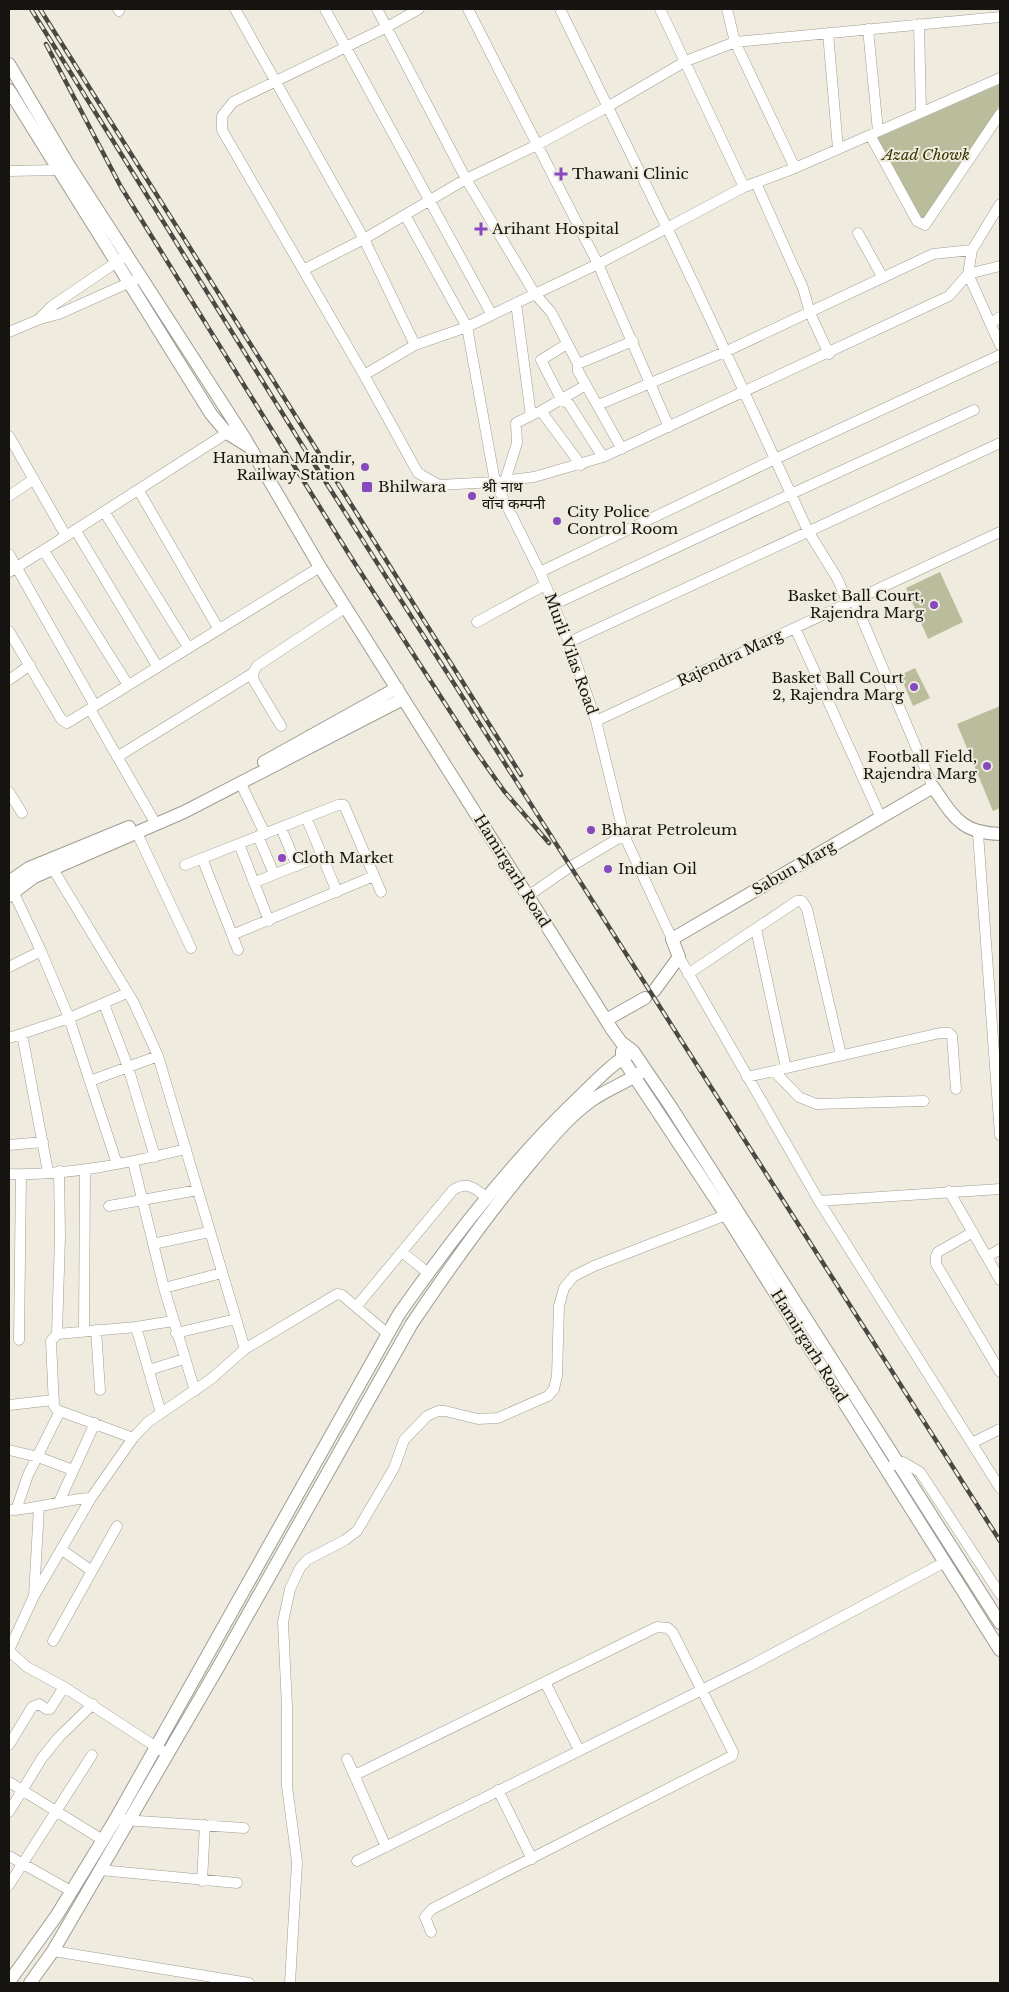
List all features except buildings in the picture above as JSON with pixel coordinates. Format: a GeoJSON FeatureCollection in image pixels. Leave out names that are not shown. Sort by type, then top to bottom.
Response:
{"type":"FeatureCollection","features":[{"type":"Feature","properties":{"kind":"main road"},"geometry":{"type":"LineString","coordinates":[[9,64],[121,259]]}},
{"type":"Feature","properties":{"kind":"main road"},"geometry":{"type":"LineString","coordinates":[[9,90],[58,170],[135,280],[211,414],[232,430]]}},
{"type":"Feature","properties":{"kind":"main road","name":"Hamirgarh Road"},"geometry":{"type":"LineString","coordinates":[[232,430],[248,446],[320,567],[628,1055],[736,1206],[892,1466],[945,1562],[1000,1650]]}},
{"type":"Feature","properties":{"kind":"main road"},"geometry":{"type":"LineString","coordinates":[[10,888],[137,833],[241,784],[400,694]]}},
{"type":"Feature","properties":{"kind":"main road"},"geometry":{"type":"LineString","coordinates":[[10,888],[28,868],[182,808],[400,694]]}},
{"type":"Feature","properties":{"kind":"main road"},"geometry":{"type":"LineString","coordinates":[[933,787],[957,822],[978,833],[1000,834]]}},
{"type":"Feature","properties":{"kind":"main road","name":"Sabun Marg"},"geometry":{"type":"LineString","coordinates":[[672,939],[933,787]]}},
{"type":"Feature","properties":{"kind":"main road"},"geometry":{"type":"LineString","coordinates":[[606,1020],[649,994],[679,957],[672,939]]}},
{"type":"Feature","properties":{"kind":"main road"},"geometry":{"type":"LineString","coordinates":[[9,1982],[53,1921],[101,1839],[115,1820],[388,1334],[428,1273],[522,1156],[556,1120],[628,1055]]}},
{"type":"Feature","properties":{"kind":"main road"},"geometry":{"type":"LineString","coordinates":[[30,1983],[53,1951],[100,1870],[411,1325],[449,1269],[511,1186],[555,1134],[593,1100],[640,1073]]}},
{"type":"Feature","properties":{"kind":"main road","name":"Hamirgarh Road"},"geometry":{"type":"LineString","coordinates":[[640,1073],[726,1215],[892,1466],[1000,1623]]}},
{"type":"Feature","properties":{"kind":"main road"},"geometry":{"type":"LineString","coordinates":[[53,1921],[65,1929]]}},
{"type":"Feature","properties":{"kind":"street"},"geometry":{"type":"LineString","coordinates":[[235,9],[276,79],[364,239],[416,345]]}},
{"type":"Feature","properties":{"kind":"street"},"geometry":{"type":"LineString","coordinates":[[325,9],[492,315]]}},
{"type":"Feature","properties":{"kind":"street"},"geometry":{"type":"LineString","coordinates":[[378,9],[466,179],[535,294],[551,312],[578,364],[578,371],[622,449]]}},
{"type":"Feature","properties":{"kind":"street"},"geometry":{"type":"LineString","coordinates":[[419,9],[387,27],[276,79],[233,102],[222,116],[222,130],[364,375],[418,473],[438,485],[500,481],[581,465],[604,457],[829,354],[949,296],[968,274],[972,250],[1000,204]]}},
{"type":"Feature","properties":{"kind":"street"},"geometry":{"type":"LineString","coordinates":[[468,9],[598,264],[670,427]]}},
{"type":"Feature","properties":{"kind":"street"},"geometry":{"type":"LineString","coordinates":[[560,9],[727,351],[743,394],[808,531],[851,601],[933,787]]}},
{"type":"Feature","properties":{"kind":"street"},"geometry":{"type":"LineString","coordinates":[[660,9],[744,187]]}},
{"type":"Feature","properties":{"kind":"street"},"geometry":{"type":"LineString","coordinates":[[727,9],[735,42],[795,168]]}},
{"type":"Feature","properties":{"kind":"street"},"geometry":{"type":"LineString","coordinates":[[303,270],[364,239],[466,179],[537,145],[609,106],[686,61],[735,42],[1000,18]]}},
{"type":"Feature","properties":{"kind":"street"},"geometry":{"type":"LineString","coordinates":[[919,24],[921,112]]}},
{"type":"Feature","properties":{"kind":"street"},"geometry":{"type":"LineString","coordinates":[[868,29],[874,133],[918,221],[925,225],[1000,114]]}},
{"type":"Feature","properties":{"kind":"street"},"geometry":{"type":"LineString","coordinates":[[828,33],[838,149]]}},
{"type":"Feature","properties":{"kind":"street"},"geometry":{"type":"LineString","coordinates":[[364,375],[416,345],[467,327],[598,264],[744,187],[795,168],[1000,78]]}},
{"type":"Feature","properties":{"kind":"street"},"geometry":{"type":"LineString","coordinates":[[9,171],[58,170]]}},
{"type":"Feature","properties":{"kind":"street"},"geometry":{"type":"LineString","coordinates":[[756,183],[803,288],[810,313],[829,354]]}},
{"type":"Feature","properties":{"kind":"street","name":"Murli Vilas Road"},"geometry":{"type":"LineString","coordinates":[[404,215],[467,327],[500,481],[569,642],[596,721],[624,835],[672,939]]}},
{"type":"Feature","properties":{"kind":"street"},"geometry":{"type":"LineString","coordinates":[[858,233],[883,278]]}},
{"type":"Feature","properties":{"kind":"street"},"geometry":{"type":"LineString","coordinates":[[598,405],[727,351],[933,254],[972,250]]}},
{"type":"Feature","properties":{"kind":"street"},"geometry":{"type":"LineString","coordinates":[[40,319],[52,306],[121,259]]}},
{"type":"Feature","properties":{"kind":"street"},"geometry":{"type":"LineString","coordinates":[[968,274],[1000,266]]}},
{"type":"Feature","properties":{"kind":"street"},"geometry":{"type":"LineString","coordinates":[[968,274],[1000,345]]}},
{"type":"Feature","properties":{"kind":"street"},"geometry":{"type":"LineString","coordinates":[[9,332],[40,319],[59,314],[135,280]]}},
{"type":"Feature","properties":{"kind":"street"},"geometry":{"type":"LineString","coordinates":[[516,303],[531,416]]}},
{"type":"Feature","properties":{"kind":"street"},"geometry":{"type":"LineString","coordinates":[[990,322],[1000,317]]}},
{"type":"Feature","properties":{"kind":"street"},"geometry":{"type":"LineString","coordinates":[[578,364],[632,341]]}},
{"type":"Feature","properties":{"kind":"street"},"geometry":{"type":"LineString","coordinates":[[568,344],[541,360],[561,399],[569,404],[604,457]]}},
{"type":"Feature","properties":{"kind":"street"},"geometry":{"type":"LineString","coordinates":[[540,572],[775,459],[1000,355]]}},
{"type":"Feature","properties":{"kind":"street"},"geometry":{"type":"LineString","coordinates":[[500,481],[517,443],[516,423],[542,411],[586,385]]}},
{"type":"Feature","properties":{"kind":"street"},"geometry":{"type":"LineString","coordinates":[[553,606],[974,410]]}},
{"type":"Feature","properties":{"kind":"street"},"geometry":{"type":"LineString","coordinates":[[542,411],[581,465]]}},
{"type":"Feature","properties":{"kind":"street"},"geometry":{"type":"LineString","coordinates":[[12,570],[105,513],[232,430]]}},
{"type":"Feature","properties":{"kind":"street"},"geometry":{"type":"LineString","coordinates":[[9,436],[66,536]]}},
{"type":"Feature","properties":{"kind":"street"},"geometry":{"type":"LineString","coordinates":[[569,642],[1000,443]]}},
{"type":"Feature","properties":{"kind":"street"},"geometry":{"type":"LineString","coordinates":[[9,496],[34,479]]}},
{"type":"Feature","properties":{"kind":"street"},"geometry":{"type":"LineString","coordinates":[[139,491],[218,628]]}},
{"type":"Feature","properties":{"kind":"street"},"geometry":{"type":"LineString","coordinates":[[105,513],[188,647]]}},
{"type":"Feature","properties":{"kind":"street"},"geometry":{"type":"LineString","coordinates":[[76,531],[157,666]]}},
{"type":"Feature","properties":{"kind":"street","name":"Rajendra Marg"},"geometry":{"type":"LineString","coordinates":[[596,721],[1000,532]]}},
{"type":"Feature","properties":{"kind":"street"},"geometry":{"type":"LineString","coordinates":[[44,551],[128,685]]}},
{"type":"Feature","properties":{"kind":"street"},"geometry":{"type":"LineString","coordinates":[[9,554],[12,570],[92,708],[117,757],[153,819]]}},
{"type":"Feature","properties":{"kind":"street"},"geometry":{"type":"LineString","coordinates":[[9,631],[61,719],[67,723],[218,628],[320,567]]}},
{"type":"Feature","properties":{"kind":"street"},"geometry":{"type":"LineString","coordinates":[[477,622],[545,585]]}},
{"type":"Feature","properties":{"kind":"street"},"geometry":{"type":"LineString","coordinates":[[117,757],[253,673],[257,666],[346,607]]}},
{"type":"Feature","properties":{"kind":"street"},"geometry":{"type":"LineString","coordinates":[[795,628],[881,818]]}},
{"type":"Feature","properties":{"kind":"street"},"geometry":{"type":"LineString","coordinates":[[9,680],[30,666]]}},
{"type":"Feature","properties":{"kind":"street"},"geometry":{"type":"LineString","coordinates":[[253,673],[254,681],[281,726]]}},
{"type":"Feature","properties":{"kind":"street"},"geometry":{"type":"LineString","coordinates":[[241,784],[274,874]]}},
{"type":"Feature","properties":{"kind":"street"},"geometry":{"type":"LineString","coordinates":[[9,792],[22,813]]}},
{"type":"Feature","properties":{"kind":"street"},"geometry":{"type":"LineString","coordinates":[[185,865],[338,805],[344,805],[381,892]]}},
{"type":"Feature","properties":{"kind":"street"},"geometry":{"type":"LineString","coordinates":[[306,818],[337,892]]}},
{"type":"Feature","properties":{"kind":"street"},"geometry":{"type":"LineString","coordinates":[[281,828],[297,866]]}},
{"type":"Feature","properties":{"kind":"street"},"geometry":{"type":"LineString","coordinates":[[137,833],[191,948]]}},
{"type":"Feature","properties":{"kind":"street"},"geometry":{"type":"LineString","coordinates":[[978,833],[1000,1135]]}},
{"type":"Feature","properties":{"kind":"street"},"geometry":{"type":"LineString","coordinates":[[528,896],[570,867],[624,835]]}},
{"type":"Feature","properties":{"kind":"street"},"geometry":{"type":"LineString","coordinates":[[239,844],[269,920]]}},
{"type":"Feature","properties":{"kind":"street"},"geometry":{"type":"LineString","coordinates":[[255,882],[323,855]]}},
{"type":"Feature","properties":{"kind":"street"},"geometry":{"type":"LineString","coordinates":[[202,858],[238,950]]}},
{"type":"Feature","properties":{"kind":"street"},"geometry":{"type":"LineString","coordinates":[[52,870],[134,1003],[158,1056],[245,1348]]}},
{"type":"Feature","properties":{"kind":"street"},"geometry":{"type":"LineString","coordinates":[[232,935],[374,876]]}},
{"type":"Feature","properties":{"kind":"street"},"geometry":{"type":"LineString","coordinates":[[10,888],[41,951],[68,1018],[117,1164]]}},
{"type":"Feature","properties":{"kind":"street"},"geometry":{"type":"LineString","coordinates":[[688,974],[797,901],[802,901],[805,905],[841,1055]]}},
{"type":"Feature","properties":{"kind":"street"},"geometry":{"type":"LineString","coordinates":[[756,929],[786,1068]]}},
{"type":"Feature","properties":{"kind":"street"},"geometry":{"type":"LineString","coordinates":[[9,967],[41,951]]}},
{"type":"Feature","properties":{"kind":"street"},"geometry":{"type":"LineString","coordinates":[[679,957],[819,1201],[1000,1488]]}},
{"type":"Feature","properties":{"kind":"street"},"geometry":{"type":"LineString","coordinates":[[9,1038],[68,1018],[127,993]]}},
{"type":"Feature","properties":{"kind":"street"},"geometry":{"type":"LineString","coordinates":[[104,1004],[128,1067],[155,1157]]}},
{"type":"Feature","properties":{"kind":"street"},"geometry":{"type":"LineString","coordinates":[[747,1077],[940,1033],[949,1033],[952,1036],[956,1089]]}},
{"type":"Feature","properties":{"kind":"street"},"geometry":{"type":"LineString","coordinates":[[22,1034],[48,1172]]}},
{"type":"Feature","properties":{"kind":"street"},"geometry":{"type":"LineString","coordinates":[[90,1081],[158,1056]]}},
{"type":"Feature","properties":{"kind":"street"},"geometry":{"type":"LineString","coordinates":[[774,1071],[799,1097],[816,1104],[924,1101]]}},
{"type":"Feature","properties":{"kind":"street"},"geometry":{"type":"LineString","coordinates":[[9,1145],[43,1142]]}},
{"type":"Feature","properties":{"kind":"street"},"geometry":{"type":"LineString","coordinates":[[9,1174],[85,1170],[133,1162],[186,1149]]}},
{"type":"Feature","properties":{"kind":"street"},"geometry":{"type":"LineString","coordinates":[[133,1162],[164,1288],[194,1391]]}},
{"type":"Feature","properties":{"kind":"street"},"geometry":{"type":"LineString","coordinates":[[84,1331],[85,1170]]}},
{"type":"Feature","properties":{"kind":"street"},"geometry":{"type":"LineString","coordinates":[[59,1171],[60,1236],[57,1334],[51,1341],[54,1406],[60,1411],[133,1438]]}},
{"type":"Feature","properties":{"kind":"street"},"geometry":{"type":"LineString","coordinates":[[19,1340],[21,1174]]}},
{"type":"Feature","properties":{"kind":"street"},"geometry":{"type":"LineString","coordinates":[[356,1307],[453,1190],[462,1184],[467,1184],[488,1198]]}},
{"type":"Feature","properties":{"kind":"street"},"geometry":{"type":"LineString","coordinates":[[819,1201],[1000,1189]]}},
{"type":"Feature","properties":{"kind":"street"},"geometry":{"type":"LineString","coordinates":[[109,1206],[198,1190]]}},
{"type":"Feature","properties":{"kind":"street"},"geometry":{"type":"LineString","coordinates":[[949,1191],[1000,1280]]}},
{"type":"Feature","properties":{"kind":"street"},"geometry":{"type":"LineString","coordinates":[[290,1983],[297,1862],[287,1786],[287,1706],[283,1622],[286,1598],[300,1568],[308,1560],[345,1540],[357,1531],[394,1468],[404,1440],[427,1416],[438,1411],[445,1411],[478,1419],[498,1418],[548,1396],[554,1389],[557,1376],[558,1306],[564,1288],[574,1276],[594,1266],[726,1215]]}},
{"type":"Feature","properties":{"kind":"street"},"geometry":{"type":"LineString","coordinates":[[153,1244],[209,1232]]}},
{"type":"Feature","properties":{"kind":"street"},"geometry":{"type":"LineString","coordinates":[[973,1232],[938,1252],[936,1264],[1000,1372]]}},
{"type":"Feature","properties":{"kind":"street"},"geometry":{"type":"LineString","coordinates":[[987,1257],[1000,1249]]}},
{"type":"Feature","properties":{"kind":"street"},"geometry":{"type":"LineString","coordinates":[[402,1252],[428,1273]]}},
{"type":"Feature","properties":{"kind":"street"},"geometry":{"type":"LineString","coordinates":[[164,1288],[222,1274]]}},
{"type":"Feature","properties":{"kind":"street"},"geometry":{"type":"LineString","coordinates":[[167,1754],[93,1704],[28,1667],[9,1650],[34,1596],[91,1498],[133,1438],[148,1422],[194,1391],[245,1348],[337,1294],[342,1295],[388,1334]]}},
{"type":"Feature","properties":{"kind":"street"},"geometry":{"type":"LineString","coordinates":[[176,1333],[236,1319]]}},
{"type":"Feature","properties":{"kind":"street"},"geometry":{"type":"LineString","coordinates":[[57,1334],[136,1327],[173,1321]]}},
{"type":"Feature","properties":{"kind":"street"},"geometry":{"type":"LineString","coordinates":[[136,1327],[161,1413]]}},
{"type":"Feature","properties":{"kind":"street"},"geometry":{"type":"LineString","coordinates":[[96,1330],[100,1390]]}},
{"type":"Feature","properties":{"kind":"street"},"geometry":{"type":"LineString","coordinates":[[149,1370],[184,1359]]}},
{"type":"Feature","properties":{"kind":"street"},"geometry":{"type":"LineString","coordinates":[[9,1405],[54,1400]]}},
{"type":"Feature","properties":{"kind":"street"},"geometry":{"type":"LineString","coordinates":[[12,1510],[60,1411]]}},
{"type":"Feature","properties":{"kind":"street"},"geometry":{"type":"LineString","coordinates":[[59,1502],[95,1423]]}},
{"type":"Feature","properties":{"kind":"street"},"geometry":{"type":"LineString","coordinates":[[972,1443],[1000,1429]]}},
{"type":"Feature","properties":{"kind":"street"},"geometry":{"type":"LineString","coordinates":[[9,1450],[73,1470]]}},
{"type":"Feature","properties":{"kind":"street"},"geometry":{"type":"LineString","coordinates":[[892,1466],[909,1464],[920,1472],[1000,1594]]}},
{"type":"Feature","properties":{"kind":"street"},"geometry":{"type":"LineString","coordinates":[[12,1510],[91,1498]]}},
{"type":"Feature","properties":{"kind":"street"},"geometry":{"type":"LineString","coordinates":[[34,1596],[39,1507]]}},
{"type":"Feature","properties":{"kind":"street"},"geometry":{"type":"LineString","coordinates":[[53,1641],[117,1526]]}},
{"type":"Feature","properties":{"kind":"street"},"geometry":{"type":"LineString","coordinates":[[62,1550],[92,1571]]}},
{"type":"Feature","properties":{"kind":"street"},"geometry":{"type":"LineString","coordinates":[[357,1861],[702,1689],[945,1562]]}},
{"type":"Feature","properties":{"kind":"street"},"geometry":{"type":"LineString","coordinates":[[355,1776],[663,1626],[673,1633],[733,1752],[732,1756],[432,1909],[425,1917],[431,1932]]}},
{"type":"Feature","properties":{"kind":"street"},"geometry":{"type":"LineString","coordinates":[[545,1682],[579,1750]]}},
{"type":"Feature","properties":{"kind":"street"},"geometry":{"type":"LineString","coordinates":[[9,1745],[32,1707],[39,1704],[46,1709],[50,1709],[64,1687]]}},
{"type":"Feature","properties":{"kind":"street"},"geometry":{"type":"LineString","coordinates":[[9,1812],[59,1737],[93,1704]]}},
{"type":"Feature","properties":{"kind":"street"},"geometry":{"type":"LineString","coordinates":[[9,1885],[92,1755]]}},
{"type":"Feature","properties":{"kind":"street"},"geometry":{"type":"LineString","coordinates":[[347,1759],[386,1847]]}},
{"type":"Feature","properties":{"kind":"street"},"geometry":{"type":"LineString","coordinates":[[9,1782],[101,1839]]}},
{"type":"Feature","properties":{"kind":"street"},"geometry":{"type":"LineString","coordinates":[[498,1790],[532,1859]]}},
{"type":"Feature","properties":{"kind":"street"},"geometry":{"type":"LineString","coordinates":[[115,1820],[244,1828]]}},
{"type":"Feature","properties":{"kind":"street"},"geometry":{"type":"LineString","coordinates":[[202,1881],[205,1825]]}},
{"type":"Feature","properties":{"kind":"street"},"geometry":{"type":"LineString","coordinates":[[9,1856],[71,1891]]}},
{"type":"Feature","properties":{"kind":"street"},"geometry":{"type":"LineString","coordinates":[[100,1870],[238,1883]]}},
{"type":"Feature","properties":{"kind":"street"},"geometry":{"type":"LineString","coordinates":[[53,1951],[248,1983]]}},
{"type":"Feature","properties":{"kind":"green space","name":"Azad Chowk"},"geometry":{"type":"Polygon","coordinates":[[[1000,84],[1000,105],[924,222],[875,139],[1000,84]]]}},
{"type":"Feature","properties":{"kind":"green space","name":"Basket Ball Court, Rajendra Marg"},"geometry":{"type":"Polygon","coordinates":[[[940,572],[963,622],[928,639],[906,588],[940,572]]]}},
{"type":"Feature","properties":{"kind":"green space","name":"Basket Ball Court 2, Rajendra Marg"},"geometry":{"type":"Polygon","coordinates":[[[915,668],[930,698],[913,706],[900,675],[915,668]]]}},
{"type":"Feature","properties":{"kind":"green space","name":"Football Field, Rajendra Marg"},"geometry":{"type":"Polygon","coordinates":[[[1000,706],[1000,808],[993,811],[957,724],[1000,706]]]}},
{"type":"Feature","properties":{"kind":"railway"},"geometry":{"type":"LineString","coordinates":[[31,9],[304,448],[1000,1541]]}},
{"type":"Feature","properties":{"kind":"railway"},"geometry":{"type":"LineString","coordinates":[[40,9],[521,775]]}},
{"type":"Feature","properties":{"kind":"railway"},"geometry":{"type":"LineString","coordinates":[[46,44],[121,187],[352,559],[475,750],[504,791],[549,843]]}},
{"type":"Feature","properties":{"kind":"place","name":"Thawani Clinic"},"geometry":{"type":"Point","coordinates":[561,174]}},
{"type":"Feature","properties":{"kind":"place","name":"Arihant Hospital"},"geometry":{"type":"Point","coordinates":[481,229]}},
{"type":"Feature","properties":{"kind":"place","name":"Hanuman Mandir, Railway Station"},"geometry":{"type":"Point","coordinates":[365,467]}},
{"type":"Feature","properties":{"kind":"place","name":"Bhilwara"},"geometry":{"type":"Point","coordinates":[367,487]}},
{"type":"Feature","properties":{"kind":"place","name":"श्री नाथ वॉच कम्पनी"},"geometry":{"type":"Point","coordinates":[472,496]}},
{"type":"Feature","properties":{"kind":"place","name":"City Police Control Room"},"geometry":{"type":"Point","coordinates":[557,521]}},
{"type":"Feature","properties":{"kind":"place","name":"Basket Ball Court, Rajendra Marg"},"geometry":{"type":"Point","coordinates":[934,605]}},
{"type":"Feature","properties":{"kind":"place","name":"Basket Ball Court 2, Rajendra Marg"},"geometry":{"type":"Point","coordinates":[914,687]}},
{"type":"Feature","properties":{"kind":"place","name":"Football Field, Rajendra Marg"},"geometry":{"type":"Point","coordinates":[987,766]}},
{"type":"Feature","properties":{"kind":"place","name":"Bharat Petroleum"},"geometry":{"type":"Point","coordinates":[591,830]}},
{"type":"Feature","properties":{"kind":"place","name":"Cloth Market"},"geometry":{"type":"Point","coordinates":[282,858]}},
{"type":"Feature","properties":{"kind":"place","name":"Indian Oil"},"geometry":{"type":"Point","coordinates":[608,869]}}]}
